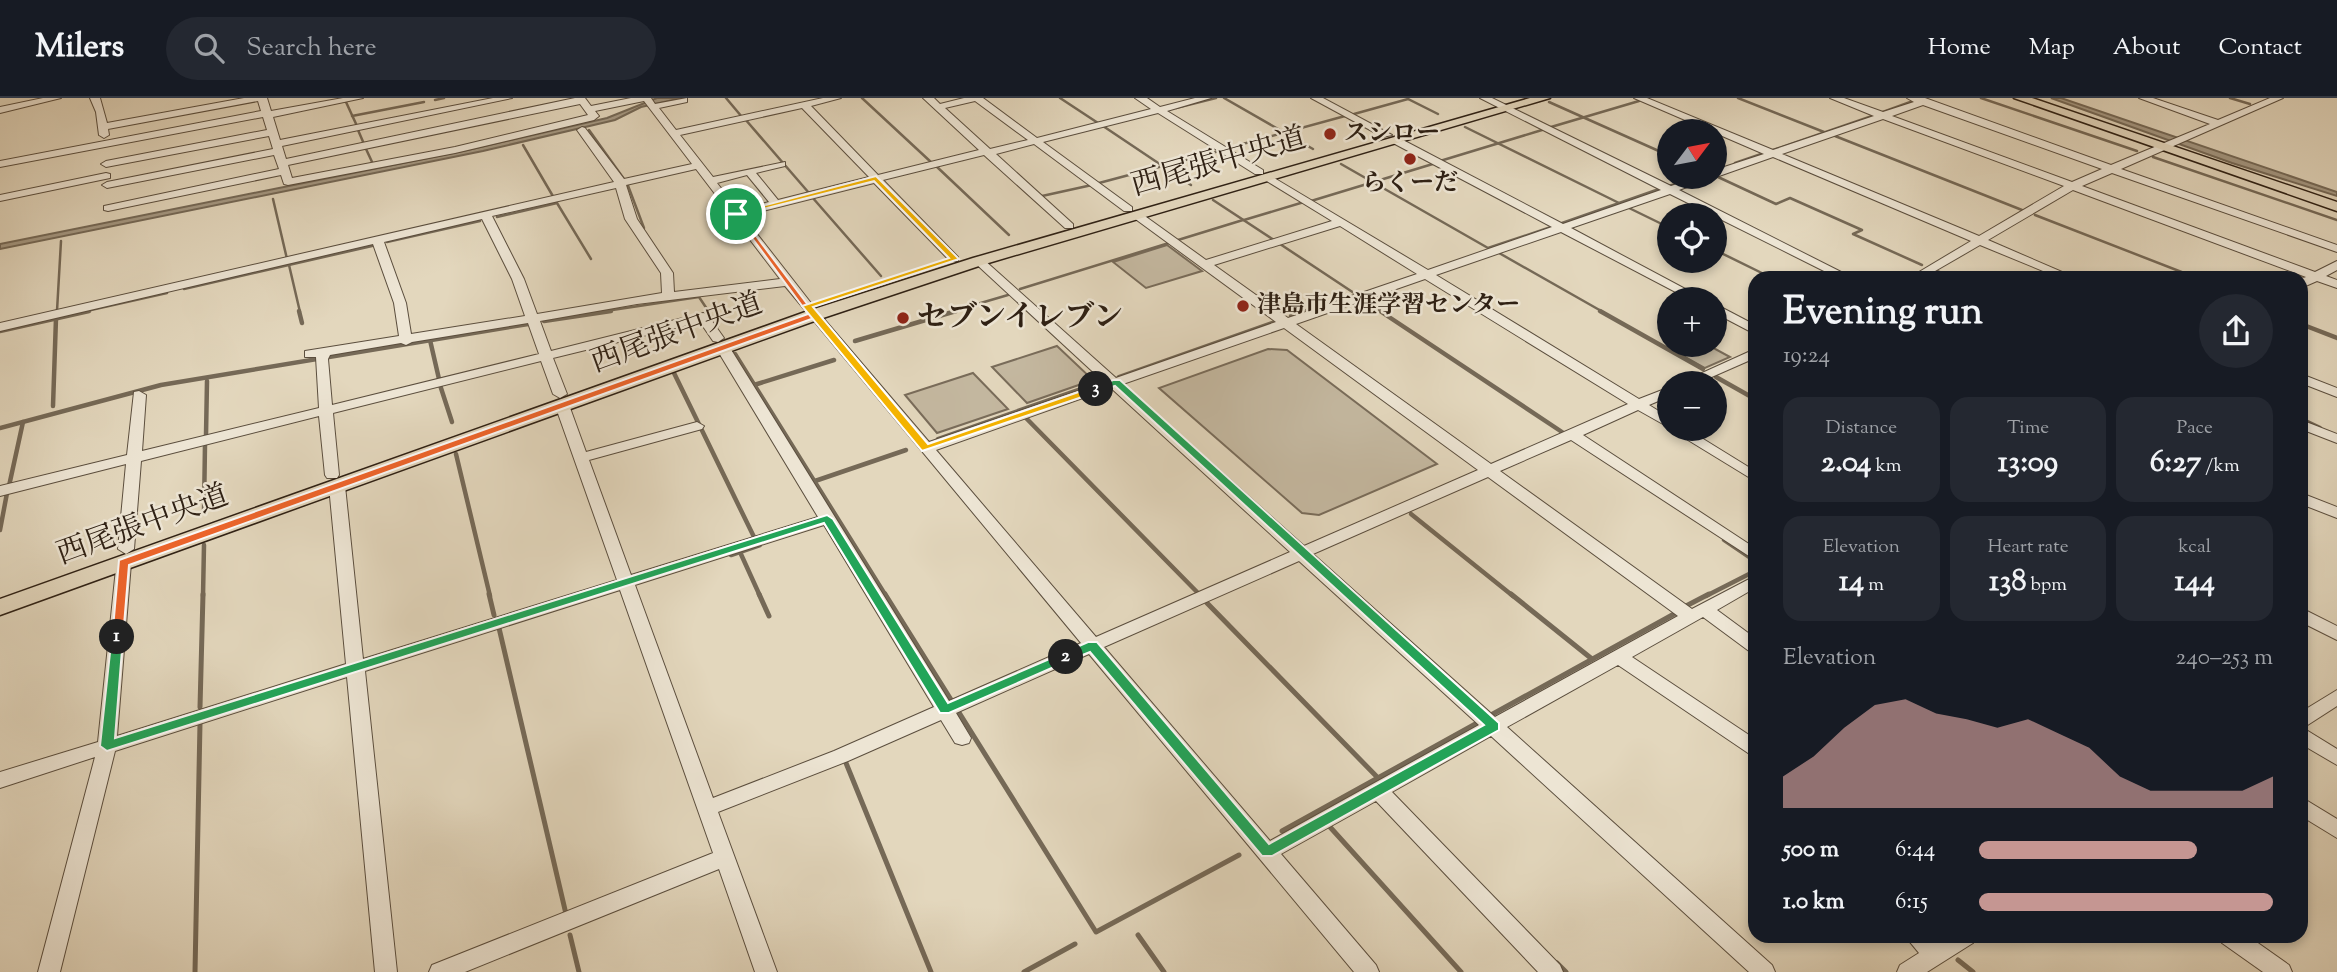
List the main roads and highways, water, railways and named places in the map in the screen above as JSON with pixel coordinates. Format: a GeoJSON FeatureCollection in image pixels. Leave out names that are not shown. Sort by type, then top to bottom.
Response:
{"type":"FeatureCollection","features":[{"type":"Feature","properties":{"kind":"main road","name":"西尾張中央道"},"geometry":{"type":"LineString","coordinates":[[810,311],[1133,212],[1392,138],[1501,102],[1544,98]]}},
{"type":"Feature","properties":{"kind":"main road"},"geometry":{"type":"LineString","coordinates":[[2020,98],[2170,143],[2337,207]]}},
{"type":"Feature","properties":{"kind":"main road","name":"西尾張中央道"},"geometry":{"type":"LineString","coordinates":[[0,607],[124,556],[954,259],[1069,226],[1133,212]]}},
{"type":"Feature","properties":{"kind":"main road","name":"西尾張中央道"},"geometry":{"type":"LineString","coordinates":[[0,594],[124,556]]}},
{"type":"Feature","properties":{"kind":"waterway"},"geometry":{"type":"LineString","coordinates":[[435,100],[444,98]]}},
{"type":"Feature","properties":{"kind":"waterway"},"geometry":{"type":"LineString","coordinates":[[726,98],[742,117]]}},
{"type":"Feature","properties":{"kind":"waterway"},"geometry":{"type":"LineString","coordinates":[[862,98],[932,163]]}},
{"type":"Feature","properties":{"kind":"waterway"},"geometry":{"type":"LineString","coordinates":[[1060,98],[1098,123]]}},
{"type":"Feature","properties":{"kind":"waterway"},"geometry":{"type":"LineString","coordinates":[[1176,108],[1216,98]]}},
{"type":"Feature","properties":{"kind":"waterway"},"geometry":{"type":"LineString","coordinates":[[1224,98],[1284,133]]}},
{"type":"Feature","properties":{"kind":"waterway"},"geometry":{"type":"LineString","coordinates":[[1738,98],[1824,132]]}},
{"type":"Feature","properties":{"kind":"waterway"},"geometry":{"type":"LineString","coordinates":[[1981,98],[2137,151]]}},
{"type":"Feature","properties":{"kind":"waterway"},"geometry":{"type":"LineString","coordinates":[[2230,98],[2250,104]]}},
{"type":"Feature","properties":{"kind":"waterway"},"geometry":{"type":"LineString","coordinates":[[1354,114],[1408,99],[1438,114]]}},
{"type":"Feature","properties":{"kind":"waterway"},"geometry":{"type":"LineString","coordinates":[[1584,117],[1639,101]]}},
{"type":"Feature","properties":{"kind":"waterway"},"geometry":{"type":"LineString","coordinates":[[1880,113],[1913,101]]}},
{"type":"Feature","properties":{"kind":"waterway"},"geometry":{"type":"LineString","coordinates":[[346,102],[352,116]]}},
{"type":"Feature","properties":{"kind":"waterway"},"geometry":{"type":"LineString","coordinates":[[352,116],[424,102]]}},
{"type":"Feature","properties":{"kind":"waterway"},"geometry":{"type":"LineString","coordinates":[[1549,102],[1584,117]]}},
{"type":"Feature","properties":{"kind":"waterway"},"geometry":{"type":"LineString","coordinates":[[1773,150],[1875,115]]}},
{"type":"Feature","properties":{"kind":"waterway"},"geometry":{"type":"LineString","coordinates":[[352,116],[357,126]]}},
{"type":"Feature","properties":{"kind":"waterway"},"geometry":{"type":"LineString","coordinates":[[1284,133],[1345,116]]}},
{"type":"Feature","properties":{"kind":"waterway"},"geometry":{"type":"LineString","coordinates":[[1551,127],[1584,117]]}},
{"type":"Feature","properties":{"kind":"waterway"},"geometry":{"type":"LineString","coordinates":[[1584,117],[1657,150]]}},
{"type":"Feature","properties":{"kind":"waterway"},"geometry":{"type":"LineString","coordinates":[[745,119],[809,193]]}},
{"type":"Feature","properties":{"kind":"waterway"},"geometry":{"type":"LineString","coordinates":[[1103,126],[1163,166]]}},
{"type":"Feature","properties":{"kind":"waterway"},"geometry":{"type":"LineString","coordinates":[[1465,127],[1498,143]]}},
{"type":"Feature","properties":{"kind":"waterway"},"geometry":{"type":"LineString","coordinates":[[358,130],[364,144]]}},
{"type":"Feature","properties":{"kind":"waterway"},"geometry":{"type":"LineString","coordinates":[[589,130],[624,179]]}},
{"type":"Feature","properties":{"kind":"waterway"},"geometry":{"type":"LineString","coordinates":[[1498,143],[1542,130]]}},
{"type":"Feature","properties":{"kind":"waterway"},"geometry":{"type":"LineString","coordinates":[[1228,148],[1284,133]]}},
{"type":"Feature","properties":{"kind":"waterway"},"geometry":{"type":"LineString","coordinates":[[1284,133],[1313,149]]}},
{"type":"Feature","properties":{"kind":"waterway"},"geometry":{"type":"LineString","coordinates":[[1835,136],[2022,210]]}},
{"type":"Feature","properties":{"kind":"waterway"},"geometry":{"type":"LineString","coordinates":[[1440,161],[1498,143]]}},
{"type":"Feature","properties":{"kind":"waterway"},"geometry":{"type":"LineString","coordinates":[[1498,143],[1619,203]]}},
{"type":"Feature","properties":{"kind":"waterway"},"geometry":{"type":"LineString","coordinates":[[523,145],[554,198]]}},
{"type":"Feature","properties":{"kind":"waterway"},"geometry":{"type":"LineString","coordinates":[[366,149],[373,164]]}},
{"type":"Feature","properties":{"kind":"waterway"},"geometry":{"type":"LineString","coordinates":[[1163,166],[1219,151]]}},
{"type":"Feature","properties":{"kind":"waterway"},"geometry":{"type":"LineString","coordinates":[[1735,163],[1764,153]]}},
{"type":"Feature","properties":{"kind":"waterway"},"geometry":{"type":"LineString","coordinates":[[2153,157],[2337,220]]}},
{"type":"Feature","properties":{"kind":"waterway"},"geometry":{"type":"LineString","coordinates":[[1373,182],[1436,163]]}},
{"type":"Feature","properties":{"kind":"waterway"},"geometry":{"type":"LineString","coordinates":[[1341,164],[1373,182]]}},
{"type":"Feature","properties":{"kind":"waterway"},"geometry":{"type":"LineString","coordinates":[[936,166],[1009,235]]}},
{"type":"Feature","properties":{"kind":"waterway"},"geometry":{"type":"LineString","coordinates":[[1099,183],[1163,166]]}},
{"type":"Feature","properties":{"kind":"waterway"},"geometry":{"type":"LineString","coordinates":[[1163,166],[1191,185]]}},
{"type":"Feature","properties":{"kind":"waterway"},"geometry":{"type":"LineString","coordinates":[[1727,181],[1776,204],[1790,198],[1862,230],[1853,234],[1922,265]]}},
{"type":"Feature","properties":{"kind":"waterway"},"geometry":{"type":"LineString","coordinates":[[1311,201],[1373,182]]}},
{"type":"Feature","properties":{"kind":"waterway"},"geometry":{"type":"LineString","coordinates":[[1373,182],[1488,248],[1551,227]]}},
{"type":"Feature","properties":{"kind":"waterway"},"geometry":{"type":"LineString","coordinates":[[627,183],[644,228]]}},
{"type":"Feature","properties":{"kind":"waterway"},"geometry":{"type":"LineString","coordinates":[[1042,196],[1092,185]]}},
{"type":"Feature","properties":{"kind":"waterway"},"geometry":{"type":"LineString","coordinates":[[1562,223],[1659,189]]}},
{"type":"Feature","properties":{"kind":"waterway"},"geometry":{"type":"LineString","coordinates":[[812,197],[881,276]]}},
{"type":"Feature","properties":{"kind":"waterway"},"geometry":{"type":"LineString","coordinates":[[273,199],[287,259]]}},
{"type":"Feature","properties":{"kind":"waterway"},"geometry":{"type":"LineString","coordinates":[[1213,200],[1274,240]]}},
{"type":"Feature","properties":{"kind":"waterway"},"geometry":{"type":"LineString","coordinates":[[1244,220],[1304,202]]}},
{"type":"Feature","properties":{"kind":"waterway"},"geometry":{"type":"LineString","coordinates":[[497,217],[557,203],[591,259]]}},
{"type":"Feature","properties":{"kind":"waterway"},"geometry":{"type":"LineString","coordinates":[[1629,208],[1657,222]]}},
{"type":"Feature","properties":{"kind":"waterway"},"geometry":{"type":"LineString","coordinates":[[2035,215],[2179,271]]}},
{"type":"Feature","properties":{"kind":"waterway"},"geometry":{"type":"LineString","coordinates":[[1178,240],[1243,220]]}},
{"type":"Feature","properties":{"kind":"waterway"},"geometry":{"type":"LineString","coordinates":[[387,242],[480,221]]}},
{"type":"Feature","properties":{"kind":"waterway"},"geometry":{"type":"LineString","coordinates":[[57,311],[61,241]]}},
{"type":"Feature","properties":{"kind":"waterway"},"geometry":{"type":"LineString","coordinates":[[1020,289],[1169,243]]}},
{"type":"Feature","properties":{"kind":"waterway"},"geometry":{"type":"LineString","coordinates":[[1280,244],[1357,295]]}},
{"type":"Feature","properties":{"kind":"waterway"},"geometry":{"type":"LineString","coordinates":[[184,289],[372,246]]}},
{"type":"Feature","properties":{"kind":"waterway"},"geometry":{"type":"LineString","coordinates":[[1499,253],[1603,312]]}},
{"type":"Feature","properties":{"kind":"waterway"},"geometry":{"type":"LineString","coordinates":[[1727,256],[1758,271]]}},
{"type":"Feature","properties":{"kind":"waterway"},"geometry":{"type":"LineString","coordinates":[[289,265],[300,312]]}},
{"type":"Feature","properties":{"kind":"waterway"},"geometry":{"type":"LineString","coordinates":[[82,312],[167,293]]}},
{"type":"Feature","properties":{"kind":"waterway"},"geometry":{"type":"LineString","coordinates":[[950,312],[1008,295]]}},
{"type":"Feature","properties":{"kind":"waterway"},"geometry":{"type":"LineString","coordinates":[[1302,312],[1355,295]]}},
{"type":"Feature","properties":{"kind":"waterway"},"geometry":{"type":"LineString","coordinates":[[599,312],[699,297],[709,312]]}},
{"type":"Feature","properties":{"kind":"waterway"},"geometry":{"type":"LineString","coordinates":[[1364,300],[1383,312]]}},
{"type":"Feature","properties":{"kind":"waterway"},"geometry":{"type":"LineString","coordinates":[[56,318],[89,311]]}},
{"type":"Feature","properties":{"kind":"waterway"},"geometry":{"type":"LineString","coordinates":[[299,311],[302,323]]}},
{"type":"Feature","properties":{"kind":"waterway"},"geometry":{"type":"LineString","coordinates":[[544,321],[611,311]]}},
{"type":"Feature","properties":{"kind":"waterway"},"geometry":{"type":"LineString","coordinates":[[707,311],[717,326]]}},
{"type":"Feature","properties":{"kind":"waterway"},"geometry":{"type":"LineString","coordinates":[[855,341],[956,311]]}},
{"type":"Feature","properties":{"kind":"waterway"},"geometry":{"type":"LineString","coordinates":[[1291,316],[1307,311]]}},
{"type":"Feature","properties":{"kind":"waterway"},"geometry":{"type":"LineString","coordinates":[[1380,311],[1562,432]]}},
{"type":"Feature","properties":{"kind":"waterway"},"geometry":{"type":"LineString","coordinates":[[1600,311],[1703,369]]}},
{"type":"Feature","properties":{"kind":"waterway"},"geometry":{"type":"LineString","coordinates":[[0,331],[56,318]]}},
{"type":"Feature","properties":{"kind":"waterway"},"geometry":{"type":"LineString","coordinates":[[53,406],[56,318]]}},
{"type":"Feature","properties":{"kind":"waterway"},"geometry":{"type":"LineString","coordinates":[[1119,377],[1275,322]]}},
{"type":"Feature","properties":{"kind":"waterway"},"geometry":{"type":"LineString","coordinates":[[430,340],[528,324]]}},
{"type":"Feature","properties":{"kind":"waterway"},"geometry":{"type":"LineString","coordinates":[[2308,327],[2337,338]]}},
{"type":"Feature","properties":{"kind":"waterway"},"geometry":{"type":"LineString","coordinates":[[651,333],[654,332],[662,348]]}},
{"type":"Feature","properties":{"kind":"waterway"},"geometry":{"type":"LineString","coordinates":[[0,428],[161,385],[430,340]]}},
{"type":"Feature","properties":{"kind":"waterway"},"geometry":{"type":"LineString","coordinates":[[430,340],[439,379]]}},
{"type":"Feature","properties":{"kind":"waterway"},"geometry":{"type":"LineString","coordinates":[[735,354],[754,385]]}},
{"type":"Feature","properties":{"kind":"waterway"},"geometry":{"type":"LineString","coordinates":[[754,385],[834,360]]}},
{"type":"Feature","properties":{"kind":"waterway"},"geometry":{"type":"LineString","coordinates":[[674,373],[754,537]]}},
{"type":"Feature","properties":{"kind":"waterway"},"geometry":{"type":"LineString","coordinates":[[206,435],[207,381]]}},
{"type":"Feature","properties":{"kind":"waterway"},"geometry":{"type":"LineString","coordinates":[[938,439],[1101,382]]}},
{"type":"Feature","properties":{"kind":"waterway"},"geometry":{"type":"LineString","coordinates":[[1727,383],[1748,395]]}},
{"type":"Feature","properties":{"kind":"waterway"},"geometry":{"type":"LineString","coordinates":[[440,385],[452,422]]}},
{"type":"Feature","properties":{"kind":"waterway"},"geometry":{"type":"LineString","coordinates":[[754,385],[886,596]]}},
{"type":"Feature","properties":{"kind":"waterway"},"geometry":{"type":"LineString","coordinates":[[1026,418],[1197,592]]}},
{"type":"Feature","properties":{"kind":"waterway"},"geometry":{"type":"LineString","coordinates":[[9,486],[23,422]]}},
{"type":"Feature","properties":{"kind":"waterway"},"geometry":{"type":"LineString","coordinates":[[2308,422],[2320,428]]}},
{"type":"Feature","properties":{"kind":"waterway"},"geometry":{"type":"LineString","coordinates":[[204,511],[205,444]]}},
{"type":"Feature","properties":{"kind":"waterway"},"geometry":{"type":"LineString","coordinates":[[815,481],[906,450]]}},
{"type":"Feature","properties":{"kind":"waterway"},"geometry":{"type":"LineString","coordinates":[[456,454],[490,596]]}},
{"type":"Feature","properties":{"kind":"waterway"},"geometry":{"type":"LineString","coordinates":[[0,530],[7,493]]}},
{"type":"Feature","properties":{"kind":"waterway"},"geometry":{"type":"LineString","coordinates":[[1411,514],[1513,596]]}},
{"type":"Feature","properties":{"kind":"waterway"},"geometry":{"type":"LineString","coordinates":[[1724,540],[1748,556]]}},
{"type":"Feature","properties":{"kind":"waterway"},"geometry":{"type":"LineString","coordinates":[[203,596],[204,545]]}},
{"type":"Feature","properties":{"kind":"waterway"},"geometry":{"type":"LineString","coordinates":[[731,555],[760,545]]}},
{"type":"Feature","properties":{"kind":"waterway"},"geometry":{"type":"LineString","coordinates":[[740,552],[760,596]]}},
{"type":"Feature","properties":{"kind":"waterway"},"geometry":{"type":"LineString","coordinates":[[1706,596],[1748,575]]}},
{"type":"Feature","properties":{"kind":"waterway"},"geometry":{"type":"LineString","coordinates":[[200,707],[203,594]]}},
{"type":"Feature","properties":{"kind":"waterway"},"geometry":{"type":"LineString","coordinates":[[489,594],[494,615]]}},
{"type":"Feature","properties":{"kind":"waterway"},"geometry":{"type":"LineString","coordinates":[[759,594],[769,616]]}},
{"type":"Feature","properties":{"kind":"waterway"},"geometry":{"type":"LineString","coordinates":[[885,594],[1096,932],[1239,855]]}},
{"type":"Feature","properties":{"kind":"waterway"},"geometry":{"type":"LineString","coordinates":[[1511,594],[1592,659]]}},
{"type":"Feature","properties":{"kind":"waterway"},"geometry":{"type":"LineString","coordinates":[[1686,606],[1709,594]]}},
{"type":"Feature","properties":{"kind":"waterway"},"geometry":{"type":"LineString","coordinates":[[1207,603],[1378,778]]}},
{"type":"Feature","properties":{"kind":"waterway"},"geometry":{"type":"LineString","coordinates":[[1491,715],[1674,614]]}},
{"type":"Feature","properties":{"kind":"waterway"},"geometry":{"type":"LineString","coordinates":[[499,628],[566,914]]}},
{"type":"Feature","properties":{"kind":"waterway"},"geometry":{"type":"LineString","coordinates":[[1378,778],[1479,722]]}},
{"type":"Feature","properties":{"kind":"waterway"},"geometry":{"type":"LineString","coordinates":[[195,972],[200,723]]}},
{"type":"Feature","properties":{"kind":"waterway"},"geometry":{"type":"LineString","coordinates":[[846,763],[931,972]]}},
{"type":"Feature","properties":{"kind":"waterway"},"geometry":{"type":"LineString","coordinates":[[1282,831],[1378,778]]}},
{"type":"Feature","properties":{"kind":"waterway"},"geometry":{"type":"LineString","coordinates":[[1378,778],[1382,782]]}},
{"type":"Feature","properties":{"kind":"waterway"},"geometry":{"type":"LineString","coordinates":[[1330,827],[1461,972]]}},
{"type":"Feature","properties":{"kind":"waterway"},"geometry":{"type":"LineString","coordinates":[[570,935],[579,972]]}},
{"type":"Feature","properties":{"kind":"waterway"},"geometry":{"type":"LineString","coordinates":[[1138,935],[1164,972]]}},
{"type":"Feature","properties":{"kind":"waterway"},"geometry":{"type":"LineString","coordinates":[[1024,972],[1075,944]]}},
{"type":"Feature","properties":{"kind":"waterway"},"geometry":{"type":"LineString","coordinates":[[1958,960],[1973,972]]}},
{"type":"Feature","properties":{"kind":"waterway"},"geometry":{"type":"LineString","coordinates":[[1557,963],[1566,972]]}},
{"type":"Feature","properties":{"kind":"place","name":"スシロー"},"geometry":{"type":"Point","coordinates":[1330,134]}},
{"type":"Feature","properties":{"kind":"place","name":"らくーだ"},"geometry":{"type":"Point","coordinates":[1410,159]}},
{"type":"Feature","properties":{"kind":"place","name":"津島市生涯学習センター"},"geometry":{"type":"Point","coordinates":[1243,306]}},
{"type":"Feature","properties":{"kind":"place","name":"セブンイレブン"},"geometry":{"type":"Point","coordinates":[903,318]}}]}
